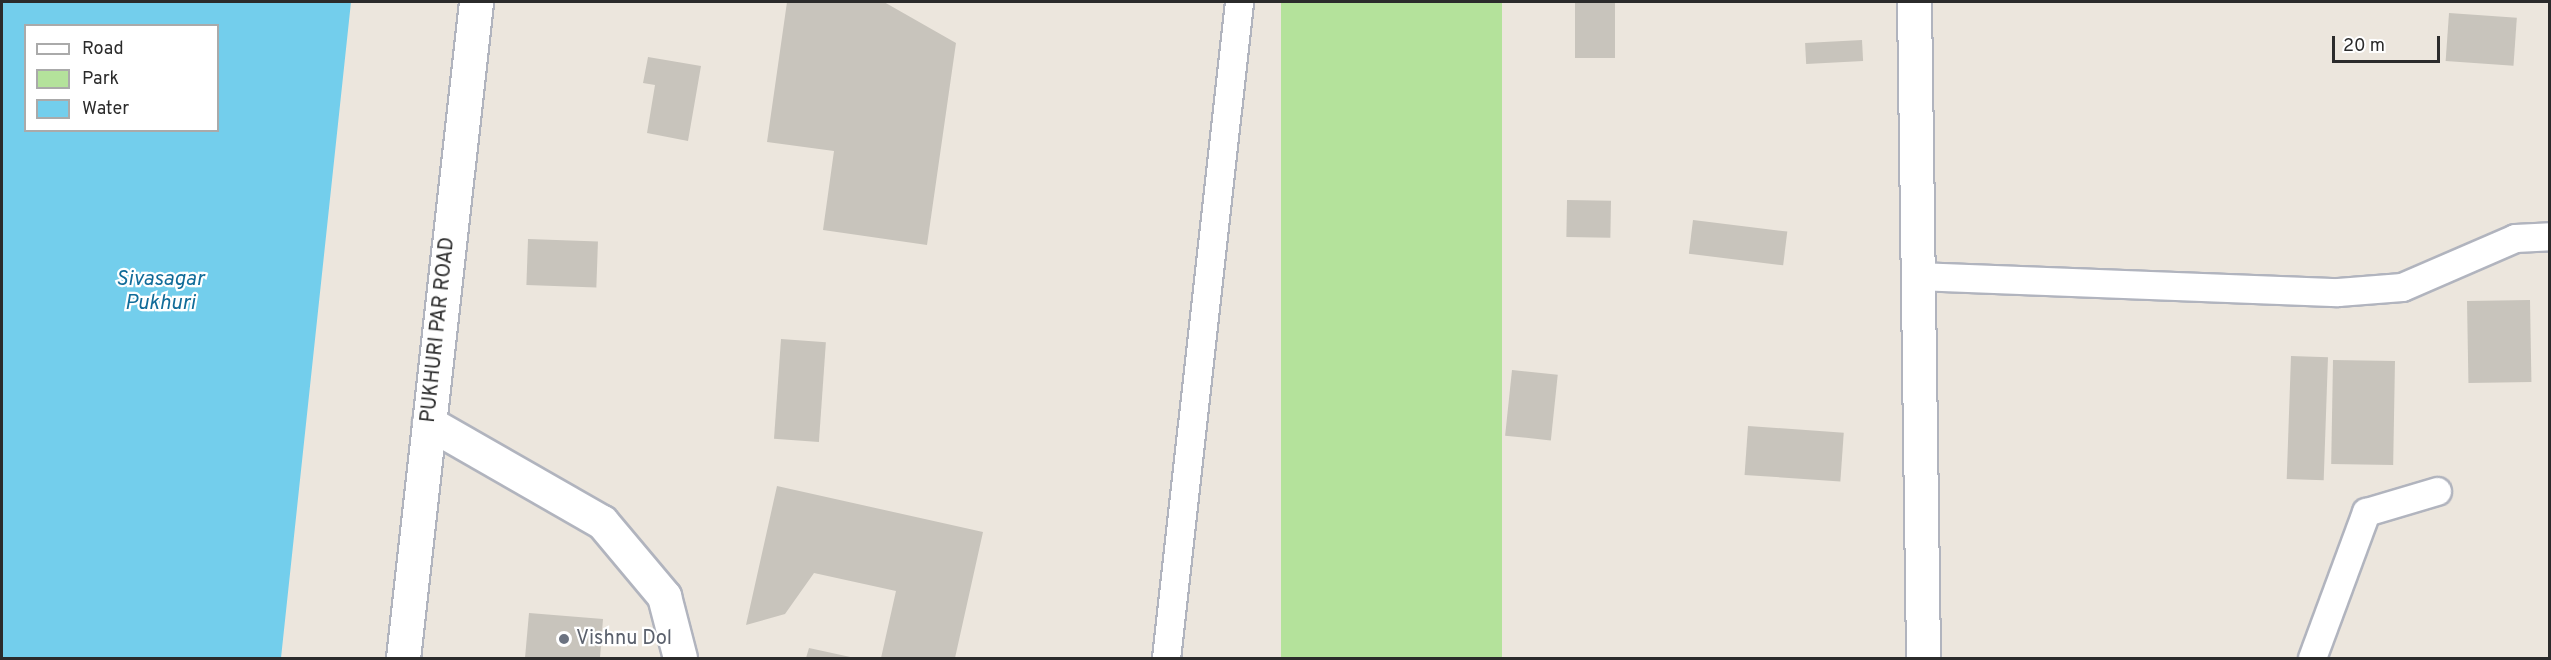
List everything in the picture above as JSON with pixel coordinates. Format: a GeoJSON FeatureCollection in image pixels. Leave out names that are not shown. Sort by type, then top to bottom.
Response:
{"type":"FeatureCollection","features":[{"type":"Feature","properties":{"kind":"street","name":"PUKHURI PAR ROAD"},"geometry":{"type":"LineString","coordinates":[[403,658],[476,2]]}},
{"type":"Feature","properties":{"kind":"street"},"geometry":{"type":"LineString","coordinates":[[1166,658],[1239,2]]}},
{"type":"Feature","properties":{"kind":"street"},"geometry":{"type":"LineString","coordinates":[[1914,2],[1923,658]]}},
{"type":"Feature","properties":{"kind":"street"},"geometry":{"type":"LineString","coordinates":[[1916,276],[2337,292],[2402,287],[2515,238],[2550,236]]}},
{"type":"Feature","properties":{"kind":"street"},"geometry":{"type":"LineString","coordinates":[[429,423],[602,522],[664,596],[680,658]]}},
{"type":"Feature","properties":{"kind":"street"},"geometry":{"type":"LineString","coordinates":[[2312,658],[2366,512],[2437,491]]}},
{"type":"Feature","properties":{"kind":"green space"},"geometry":{"type":"Polygon","coordinates":[[[1281,2],[1502,2],[1502,658],[1281,658],[1281,2]]]}},
{"type":"Feature","properties":{"kind":"water","name":"Sivasagar Pukhuri"},"geometry":{"type":"Polygon","coordinates":[[[2,2],[351,2],[281,658],[2,658],[2,2]]]}},
{"type":"Feature","properties":{"kind":"building"},"geometry":{"type":"Polygon","coordinates":[[[787,2],[884,2],[956,43],[927,245],[823,230],[834,151],[767,142],[787,2]]]}},
{"type":"Feature","properties":{"kind":"building"},"geometry":{"type":"Polygon","coordinates":[[[1575,2],[1615,2],[1615,58],[1575,58],[1575,2]]]}},
{"type":"Feature","properties":{"kind":"building"},"geometry":{"type":"Polygon","coordinates":[[[2449,13],[2517,18],[2513,66],[2446,61],[2449,13]]]}},
{"type":"Feature","properties":{"kind":"building"},"geometry":{"type":"Polygon","coordinates":[[[1862,40],[1863,61],[1806,64],[1805,43],[1862,40]]]}},
{"type":"Feature","properties":{"kind":"building"},"geometry":{"type":"Polygon","coordinates":[[[648,57],[701,66],[688,141],[647,133],[655,85],[643,83],[648,57]]]}},
{"type":"Feature","properties":{"kind":"building"},"geometry":{"type":"Polygon","coordinates":[[[1567,200],[1611,201],[1610,238],[1566,237],[1567,200]]]}},
{"type":"Feature","properties":{"kind":"building"},"geometry":{"type":"Polygon","coordinates":[[[1693,220],[1787,232],[1783,265],[1689,254],[1693,220]]]}},
{"type":"Feature","properties":{"kind":"building"},"geometry":{"type":"Polygon","coordinates":[[[528,239],[598,241],[596,287],[526,285],[528,239]]]}},
{"type":"Feature","properties":{"kind":"building"},"geometry":{"type":"Polygon","coordinates":[[[2530,300],[2531,382],[2468,383],[2467,301],[2530,300]]]}},
{"type":"Feature","properties":{"kind":"building"},"geometry":{"type":"Polygon","coordinates":[[[781,339],[826,342],[819,442],[774,439],[781,339]]]}},
{"type":"Feature","properties":{"kind":"building"},"geometry":{"type":"Polygon","coordinates":[[[2291,356],[2328,357],[2324,480],[2287,479],[2291,356]]]}},
{"type":"Feature","properties":{"kind":"building"},"geometry":{"type":"Polygon","coordinates":[[[2333,360],[2395,361],[2393,465],[2331,464],[2333,360]]]}},
{"type":"Feature","properties":{"kind":"building"},"geometry":{"type":"Polygon","coordinates":[[[1512,370],[1558,375],[1551,440],[1505,436],[1512,370]]]}},
{"type":"Feature","properties":{"kind":"building"},"geometry":{"type":"Polygon","coordinates":[[[1748,426],[1844,433],[1840,482],[1745,475],[1748,426]]]}},
{"type":"Feature","properties":{"kind":"building"},"geometry":{"type":"Polygon","coordinates":[[[777,486],[983,532],[955,658],[881,658],[896,591],[814,573],[785,614],[746,625],[777,486]]]}},
{"type":"Feature","properties":{"kind":"building","name":"Vishnu Dol"},"geometry":{"type":"Polygon","coordinates":[[[529,613],[603,619],[600,658],[525,658],[529,613]]]}},
{"type":"Feature","properties":{"kind":"building"},"geometry":{"type":"Polygon","coordinates":[[[809,648],[855,658],[806,658],[809,648]]]}},
{"type":"Feature","properties":{"kind":"place","name":"Vishnu Dol"},"geometry":{"type":"Point","coordinates":[564,639]}}]}
